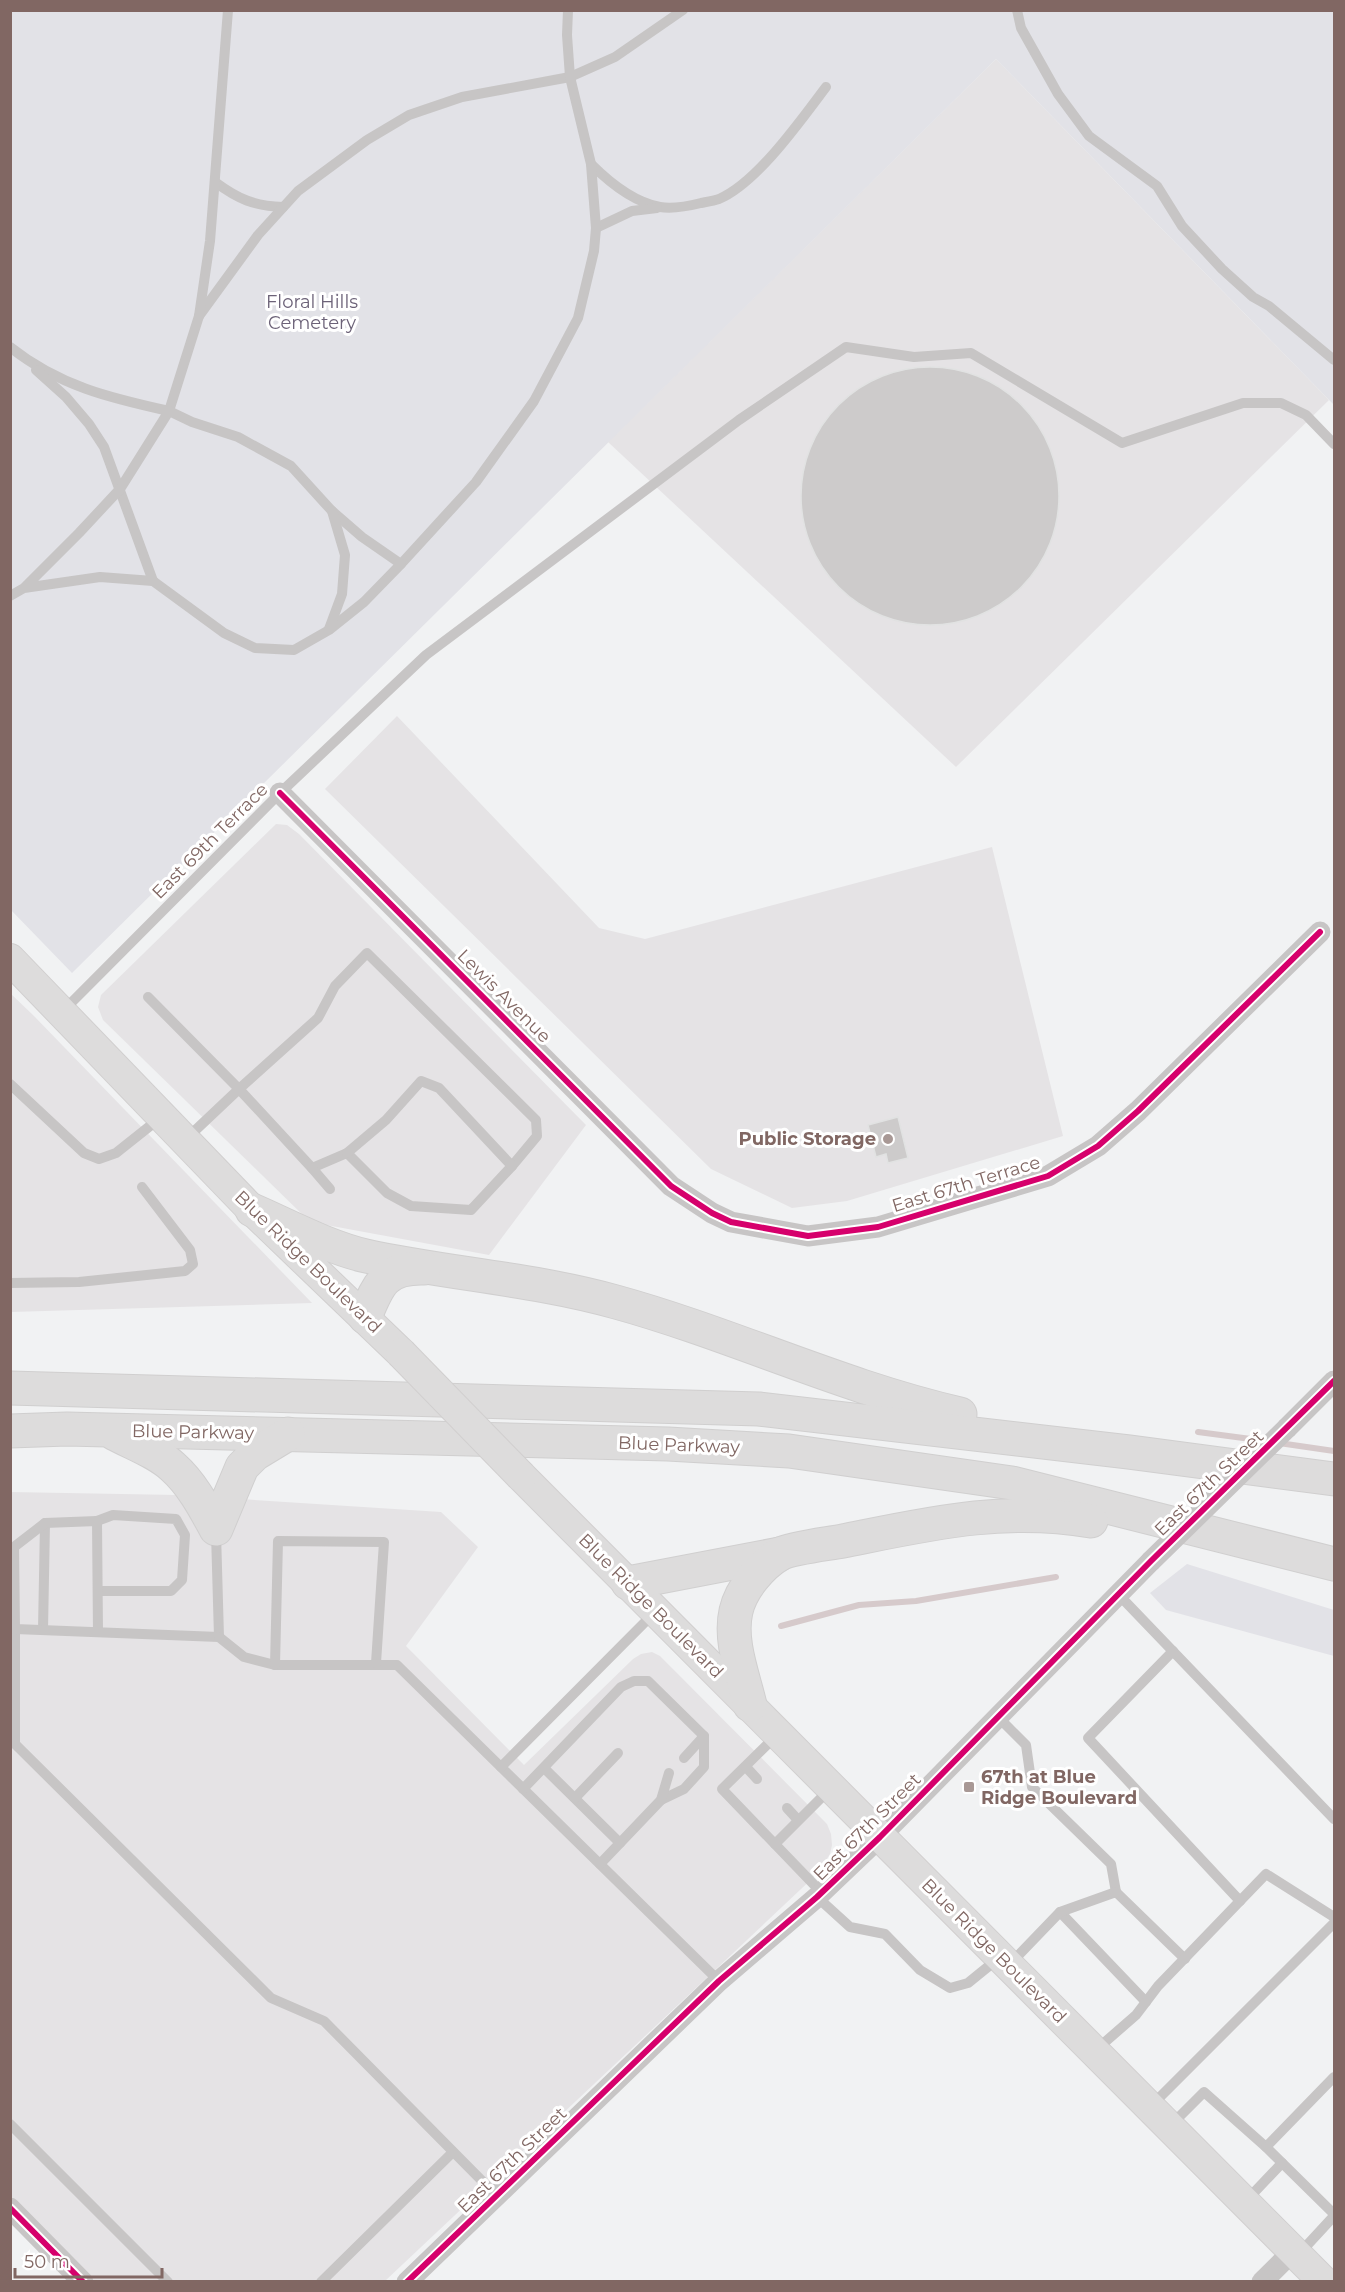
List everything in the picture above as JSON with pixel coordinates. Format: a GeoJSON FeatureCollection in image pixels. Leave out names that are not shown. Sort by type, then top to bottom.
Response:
{"type":"FeatureCollection","features":[{"type":"Feature","properties":{"kind":"highway"},"geometry":{"type":"LineString","coordinates":[[252,1209],[341,1248],[364,1255],[512,1280],[612,1301],[673,1318],[890,1396],[1129,1452]]}},
{"type":"Feature","properties":{"kind":"highway"},"geometry":{"type":"LineString","coordinates":[[365,1317],[376,1289],[388,1276],[399,1270],[411,1268],[437,1268]]}},
{"type":"Feature","properties":{"kind":"highway"},"geometry":{"type":"LineString","coordinates":[[10,1388],[759,1409],[1129,1452],[1335,1479]]}},
{"type":"Feature","properties":{"kind":"highway"},"geometry":{"type":"LineString","coordinates":[[108,1430],[158,1456],[172,1466],[193,1490],[216,1529]]}},
{"type":"Feature","properties":{"kind":"highway","name":"Blue Parkway"},"geometry":{"type":"LineString","coordinates":[[10,1431],[108,1430],[288,1434],[668,1444],[789,1451],[1012,1483],[1335,1564]]}},
{"type":"Feature","properties":{"kind":"highway"},"geometry":{"type":"LineString","coordinates":[[216,1529],[242,1467],[255,1454],[288,1434]]}},
{"type":"Feature","properties":{"kind":"highway"},"geometry":{"type":"LineString","coordinates":[[628,1583],[951,1520],[1007,1514],[1065,1516],[1137,1528],[1335,1581]]}},
{"type":"Feature","properties":{"kind":"highway"},"geometry":{"type":"LineString","coordinates":[[750,1704],[737,1654],[734,1628],[736,1609],[756,1574],[781,1554]]}},
{"type":"Feature","properties":{"kind":"main road","name":"Blue Ridge Boulevard"},"geometry":{"type":"LineString","coordinates":[[10,959],[63,1011],[252,1209],[401,1353],[1324,2282]]}},
{"type":"Feature","properties":{"kind":"street","name":"Lewis Avenue"},"geometry":{"type":"LineString","coordinates":[[280,793],[671,1186],[712,1213]]}},
{"type":"Feature","properties":{"kind":"street","name":"East 67th Terrace"},"geometry":{"type":"LineString","coordinates":[[712,1213],[731,1222],[808,1236],[878,1227],[1048,1176],[1098,1146],[1138,1111],[1320,932]]}},
{"type":"Feature","properties":{"kind":"street","name":"East 67th Street"},"geometry":{"type":"LineString","coordinates":[[407,2282],[719,1981],[820,1895],[880,1837],[1118,1594],[1335,1381]]}},
{"type":"Feature","properties":{"kind":"street"},"geometry":{"type":"LineString","coordinates":[[10,2208],[83,2282]]}},
{"type":"Feature","properties":{"kind":"street"},"geometry":{"type":"LineString","coordinates":[[1262,2282],[1295,2253]]}},
{"type":"Feature","properties":{"kind":"lane"},"geometry":{"type":"LineString","coordinates":[[10,596],[24,588],[120,489],[169,411],[199,316],[210,241],[228,10]]}},
{"type":"Feature","properties":{"kind":"lane"},"geometry":{"type":"LineString","coordinates":[[24,588],[100,577],[153,581],[224,633],[255,648],[294,651],[329,630],[364,602],[400,564],[476,482],[534,401],[578,318],[594,251],[596,228],[591,164],[570,77],[568,10]]}},
{"type":"Feature","properties":{"kind":"lane"},"geometry":{"type":"LineString","coordinates":[[199,316],[258,235],[283,207],[324,170],[367,140],[409,115],[462,97],[570,77],[615,57],[683,10]]}},
{"type":"Feature","properties":{"kind":"lane"},"geometry":{"type":"LineString","coordinates":[[1017,10],[1021,27],[1058,94],[1089,136],[1157,186],[1182,226],[1222,269],[1253,297],[1269,306],[1335,360]]}},
{"type":"Feature","properties":{"kind":"lane"},"geometry":{"type":"LineString","coordinates":[[596,228],[632,212],[661,207],[688,206],[719,199],[743,182],[781,146],[826,87]]}},
{"type":"Feature","properties":{"kind":"lane"},"geometry":{"type":"LineString","coordinates":[[591,164],[605,178],[632,197],[661,207]]}},
{"type":"Feature","properties":{"kind":"lane"},"geometry":{"type":"LineString","coordinates":[[215,182],[234,196],[262,206],[283,207]]}},
{"type":"Feature","properties":{"kind":"lane","name":"East 69th Terrace"},"geometry":{"type":"LineString","coordinates":[[63,1011],[280,793],[426,655],[739,420],[846,347],[914,357],[971,353],[1122,443],[1243,403],[1281,403],[1306,415],[1335,444]]}},
{"type":"Feature","properties":{"kind":"lane"},"geometry":{"type":"LineString","coordinates":[[13,349],[61,380],[104,396],[169,411],[192,422],[238,437],[291,466],[332,511],[362,537],[400,564]]}},
{"type":"Feature","properties":{"kind":"lane"},"geometry":{"type":"LineString","coordinates":[[13,349],[66,397],[89,424],[104,447],[153,581]]}},
{"type":"Feature","properties":{"kind":"lane"},"geometry":{"type":"LineString","coordinates":[[329,630],[342,594],[345,555],[332,511]]}},
{"type":"Feature","properties":{"kind":"lane"},"geometry":{"type":"LineString","coordinates":[[185,1140],[318,1017],[335,986],[367,953],[536,1120],[537,1136],[513,1166],[471,1210],[411,1206],[387,1193],[347,1153]]}},
{"type":"Feature","properties":{"kind":"lane"},"geometry":{"type":"LineString","coordinates":[[148,997],[239,1089],[330,1189]]}},
{"type":"Feature","properties":{"kind":"lane"},"geometry":{"type":"LineString","coordinates":[[312,1167],[347,1153],[386,1120],[421,1081],[439,1088],[513,1166]]}},
{"type":"Feature","properties":{"kind":"lane"},"geometry":{"type":"LineString","coordinates":[[10,1084],[84,1154],[99,1159],[116,1153],[163,1116]]}},
{"type":"Feature","properties":{"kind":"lane"},"geometry":{"type":"LineString","coordinates":[[10,1283],[80,1282],[185,1271],[193,1264],[190,1250],[142,1187]]}},
{"type":"Feature","properties":{"kind":"lane"},"geometry":{"type":"LineString","coordinates":[[98,1591],[171,1591],[182,1580],[185,1535],[176,1519],[113,1515],[97,1521],[45,1523],[12,1548],[13,1743],[271,1998],[324,2021],[497,2196]]}},
{"type":"Feature","properties":{"kind":"lane"},"geometry":{"type":"LineString","coordinates":[[97,1521],[98,1632]]}},
{"type":"Feature","properties":{"kind":"lane"},"geometry":{"type":"LineString","coordinates":[[43,1630],[45,1523]]}},
{"type":"Feature","properties":{"kind":"lane"},"geometry":{"type":"LineString","coordinates":[[216,1529],[219,1637]]}},
{"type":"Feature","properties":{"kind":"lane"},"geometry":{"type":"LineString","coordinates":[[275,1665],[278,1540],[384,1542],[376,1663]]}},
{"type":"Feature","properties":{"kind":"lane"},"geometry":{"type":"LineString","coordinates":[[1118,1594],[1335,1819]]}},
{"type":"Feature","properties":{"kind":"lane"},"geometry":{"type":"LineString","coordinates":[[501,1767],[656,1610]]}},
{"type":"Feature","properties":{"kind":"lane"},"geometry":{"type":"LineString","coordinates":[[13,1629],[219,1637],[244,1657],[275,1665],[376,1663],[397,1665],[719,1981]]}},
{"type":"Feature","properties":{"kind":"lane"},"geometry":{"type":"LineString","coordinates":[[1173,1651],[1088,1738],[1240,1901]]}},
{"type":"Feature","properties":{"kind":"lane"},"geometry":{"type":"LineString","coordinates":[[523,1789],[621,1687],[634,1681],[648,1681],[704,1736],[704,1767],[684,1789],[661,1800],[600,1864]]}},
{"type":"Feature","properties":{"kind":"lane"},"geometry":{"type":"LineString","coordinates":[[998,1717],[1026,1745],[1032,1787],[1111,1864],[1116,1892],[1185,1959]]}},
{"type":"Feature","properties":{"kind":"lane"},"geometry":{"type":"LineString","coordinates":[[779,1734],[722,1789],[850,1927],[885,1934],[920,1970],[950,1988],[968,1983],[1004,1961],[1060,1912],[1116,1892]]}},
{"type":"Feature","properties":{"kind":"lane"},"geometry":{"type":"LineString","coordinates":[[684,1758],[704,1736]]}},
{"type":"Feature","properties":{"kind":"lane"},"geometry":{"type":"LineString","coordinates":[[575,1798],[618,1753]]}},
{"type":"Feature","properties":{"kind":"lane"},"geometry":{"type":"LineString","coordinates":[[746,1767],[757,1779]]}},
{"type":"Feature","properties":{"kind":"lane"},"geometry":{"type":"LineString","coordinates":[[544,1768],[620,1843]]}},
{"type":"Feature","properties":{"kind":"lane"},"geometry":{"type":"LineString","coordinates":[[661,1800],[669,1773]]}},
{"type":"Feature","properties":{"kind":"lane"},"geometry":{"type":"LineString","coordinates":[[775,1844],[832,1788]]}},
{"type":"Feature","properties":{"kind":"lane"},"geometry":{"type":"LineString","coordinates":[[787,1808],[798,1820]]}},
{"type":"Feature","properties":{"kind":"lane"},"geometry":{"type":"LineString","coordinates":[[1094,2052],[1136,2015],[1185,1959],[1266,1874],[1335,1917]]}},
{"type":"Feature","properties":{"kind":"lane"},"geometry":{"type":"LineString","coordinates":[[1060,1912],[1146,2002]]}},
{"type":"Feature","properties":{"kind":"lane"},"geometry":{"type":"LineString","coordinates":[[1160,2117],[1335,1923]]}},
{"type":"Feature","properties":{"kind":"lane"},"geometry":{"type":"LineString","coordinates":[[1266,2147],[1335,2077]]}},
{"type":"Feature","properties":{"kind":"lane"},"geometry":{"type":"LineString","coordinates":[[1160,2117],[1204,2092],[1266,2147],[1335,2215],[1295,2253]]}},
{"type":"Feature","properties":{"kind":"lane"},"geometry":{"type":"LineString","coordinates":[[10,2124],[168,2282]]}},
{"type":"Feature","properties":{"kind":"lane"},"geometry":{"type":"LineString","coordinates":[[321,2282],[453,2152]]}},
{"type":"Feature","properties":{"kind":"lane"},"geometry":{"type":"LineString","coordinates":[[1245,2202],[1282,2163]]}},
{"type":"Feature","properties":{"kind":"shaded area"},"geometry":{"type":"Polygon","coordinates":[[[996,59],[1329,400],[956,767],[608,442],[996,59]]]}},
{"type":"Feature","properties":{"kind":"shaded area","name":"Public Storage"},"geometry":{"type":"Polygon","coordinates":[[[397,716],[599,928],[645,939],[992,847],[1063,1136],[847,1201],[792,1208],[711,1169],[325,789],[397,716]]]}},
{"type":"Feature","properties":{"kind":"shaded area"},"geometry":{"type":"Polygon","coordinates":[[[276,824],[287,825],[299,834],[586,1125],[489,1255],[310,1222],[103,1020],[98,1007],[101,995],[276,824]]]}},
{"type":"Feature","properties":{"kind":"shaded area"},"geometry":{"type":"Polygon","coordinates":[[[10,993],[34,1016],[312,1303],[11,1312],[10,993]]]}},
{"type":"Feature","properties":{"kind":"shaded area"},"geometry":{"type":"Polygon","coordinates":[[[10,1492],[177,1495],[441,1512],[478,1547],[406,1646],[524,1765],[633,1659],[641,1654],[652,1652],[660,1656],[827,1824],[831,1834],[830,1854],[818,1873],[385,2281],[90,2281],[11,2202],[10,1492]]]}},
{"type":"Feature","properties":{"kind":"green space","name":"Floral Hills Cemetery"},"geometry":{"type":"Polygon","coordinates":[[[10,11],[1334,11],[1334,405],[996,59],[72,973],[11,910],[10,11]]]}},
{"type":"Feature","properties":{"kind":"green space"},"geometry":{"type":"Polygon","coordinates":[[[1187,1564],[1334,1610],[1334,1656],[1166,1610],[1150,1593],[1187,1564]]]}},
{"type":"Feature","properties":{"kind":"building"},"geometry":{"type":"Polygon","coordinates":[[[917,367],[943,367],[968,372],[991,382],[1012,396],[1030,414],[1044,435],[1054,458],[1059,496],[1054,534],[1044,557],[1030,578],[1012,596],[991,610],[968,620],[943,625],[917,625],[892,620],[869,610],[848,596],[830,578],[816,557],[806,534],[801,509],[801,483],[806,458],[816,435],[830,414],[848,396],[869,382],[892,372],[917,367]]]}},
{"type":"Feature","properties":{"kind":"building","name":"Public Storage"},"geometry":{"type":"Polygon","coordinates":[[[898,1117],[908,1158],[888,1163],[886,1154],[876,1157],[868,1125],[898,1117]]]}},
{"type":"Feature","properties":{"kind":"waterway"},"geometry":{"type":"LineString","coordinates":[[1198,1432],[1266,1441]]}},
{"type":"Feature","properties":{"kind":"waterway"},"geometry":{"type":"LineString","coordinates":[[1279,1443],[1334,1451]]}},
{"type":"Feature","properties":{"kind":"waterway"},"geometry":{"type":"LineString","coordinates":[[781,1626],[859,1605],[916,1601],[1056,1577]]}},
{"type":"Feature","properties":{"kind":"cycle path"},"geometry":{"type":"LineString","coordinates":[[280,793],[671,1186],[712,1213],[731,1222],[808,1236],[878,1227],[1048,1176],[1098,1146],[1138,1111],[1320,932]]}},
{"type":"Feature","properties":{"kind":"cycle path"},"geometry":{"type":"LineString","coordinates":[[407,2282],[719,1981],[817,1897],[880,1837],[1151,1561],[1334,1381]]}},
{"type":"Feature","properties":{"kind":"cycle path"},"geometry":{"type":"LineString","coordinates":[[10,2208],[83,2282]]}},
{"type":"Feature","properties":{"kind":"place","name":"Public Storage"},"geometry":{"type":"Point","coordinates":[888,1139]}},
{"type":"Feature","properties":{"kind":"place","name":"67th at Blue Ridge Boulevard"},"geometry":{"type":"Point","coordinates":[969,1787]}}]}
